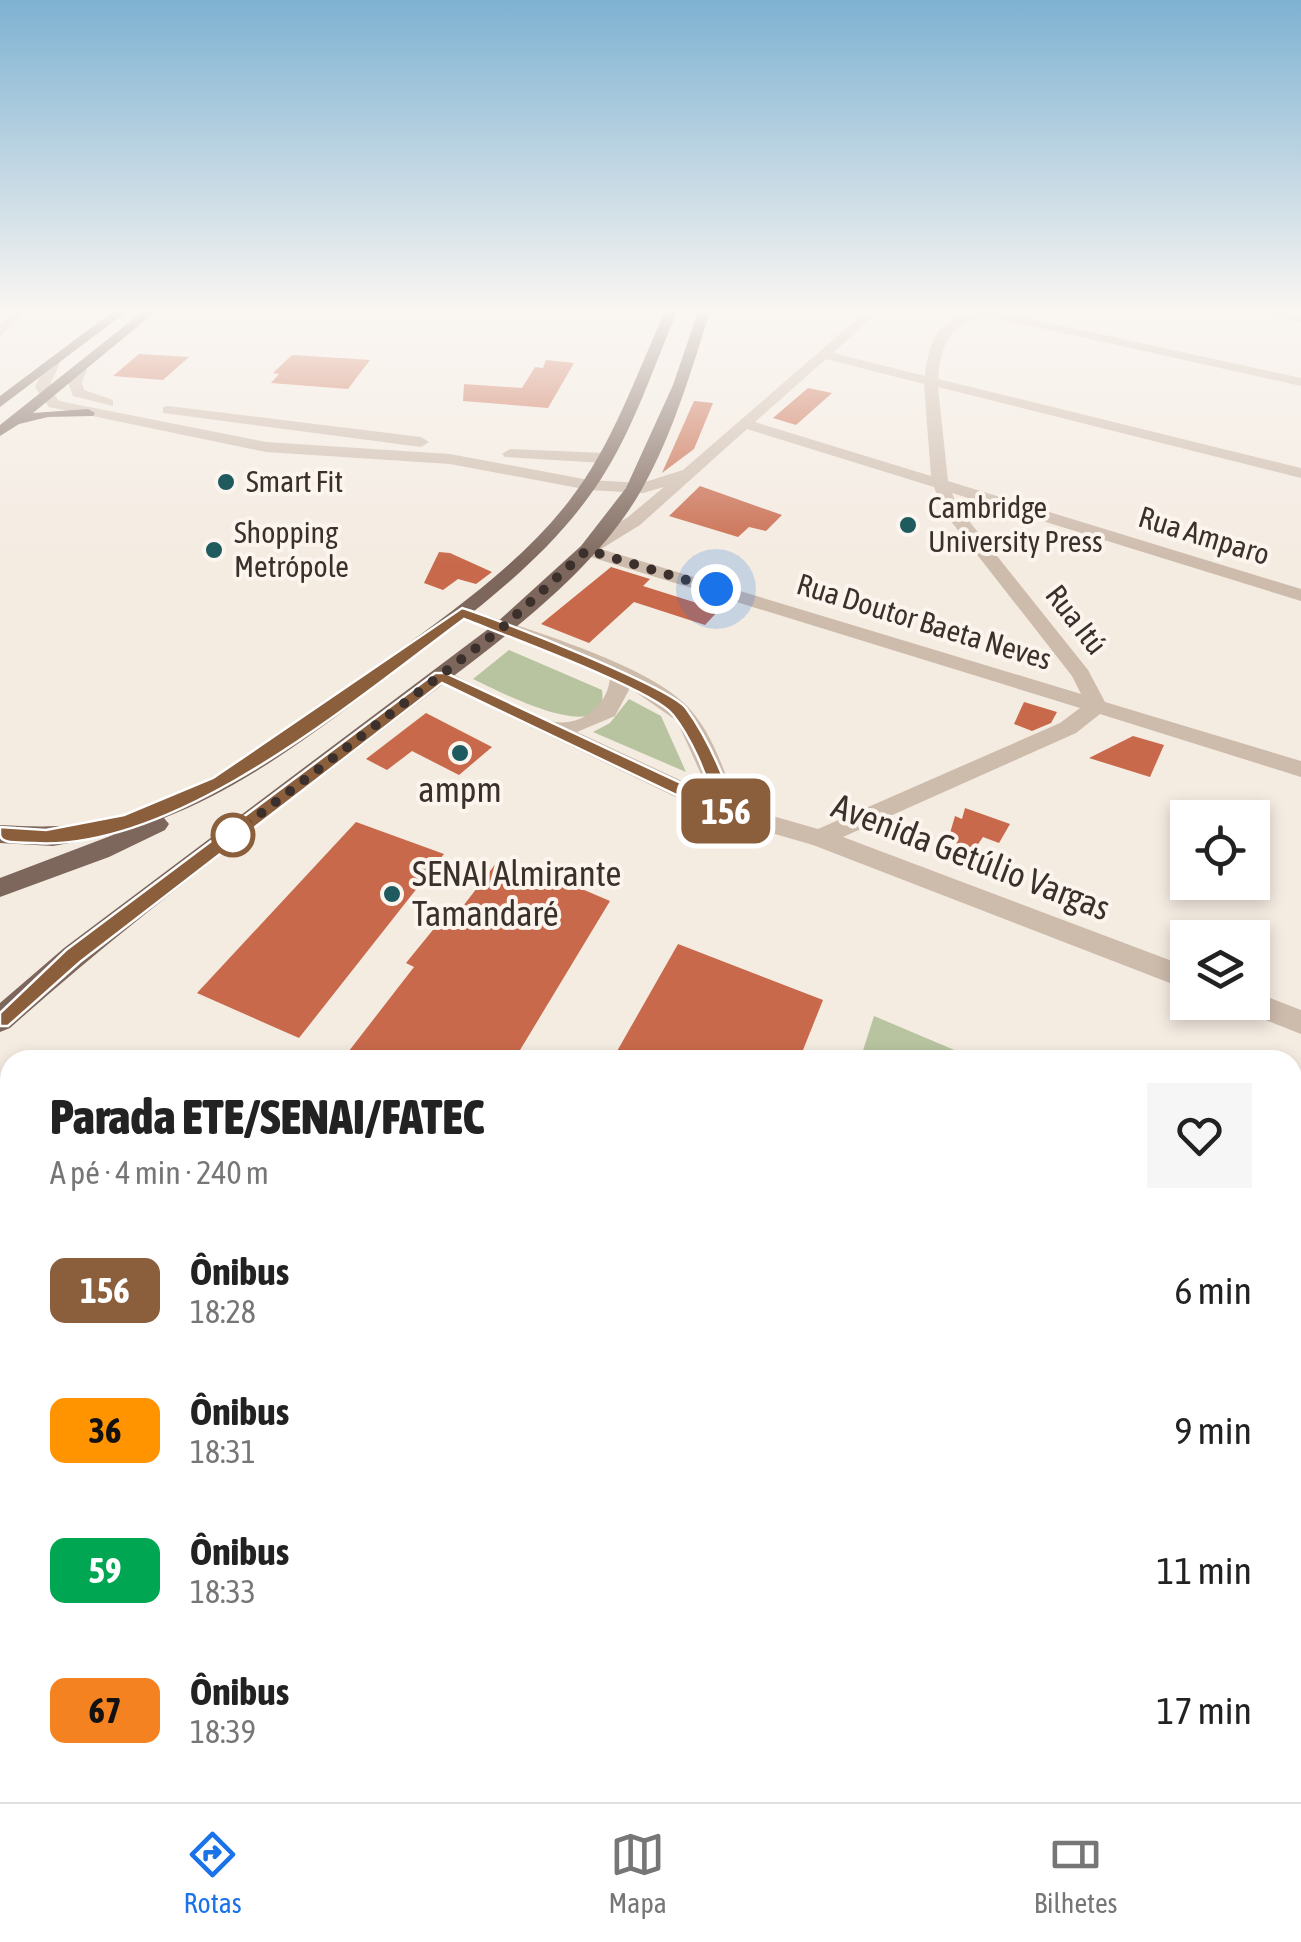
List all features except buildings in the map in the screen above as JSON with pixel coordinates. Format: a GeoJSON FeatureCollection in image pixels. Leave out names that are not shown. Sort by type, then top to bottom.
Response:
{"type":"FeatureCollection","features":[{"type":"Feature","properties":{"kind":"main road"},"geometry":{"type":"LineString","coordinates":[[4,429],[47,396]]}},
{"type":"Feature","properties":{"kind":"main road"},"geometry":{"type":"LineString","coordinates":[[0,888],[72,863],[152,827],[348,698],[462,613],[528,558],[589,485],[632,396]]}},
{"type":"Feature","properties":{"kind":"main road"},"geometry":{"type":"LineString","coordinates":[[0,1020],[73,956],[502,628],[587,550],[634,489],[675,396]]}},
{"type":"Feature","properties":{"kind":"main road"},"geometry":{"type":"LineString","coordinates":[[4,429],[39,415],[88,413]]}},
{"type":"Feature","properties":{"kind":"main road"},"geometry":{"type":"LineString","coordinates":[[0,834],[46,837],[90,830],[129,820],[220,783]]}},
{"type":"Feature","properties":{"kind":"street"},"geometry":{"type":"LineString","coordinates":[[85,396],[233,428],[309,451],[462,461],[589,485],[634,489],[689,472]]}},
{"type":"Feature","properties":{"kind":"street"},"geometry":{"type":"LineString","coordinates":[[587,550],[634,521],[778,396]]}},
{"type":"Feature","properties":{"kind":"street"},"geometry":{"type":"LineString","coordinates":[[934,396],[936,481]]}},
{"type":"Feature","properties":{"kind":"street"},"geometry":{"type":"LineString","coordinates":[[987,396],[1301,473]]}},
{"type":"Feature","properties":{"kind":"street"},"geometry":{"type":"LineString","coordinates":[[45,398],[88,413],[157,422],[320,429],[544,458],[604,458]]}},
{"type":"Feature","properties":{"kind":"street","name":"Rua Amparo"},"geometry":{"type":"LineString","coordinates":[[746,424],[1301,595]]}},
{"type":"Feature","properties":{"kind":"street"},"geometry":{"type":"LineString","coordinates":[[309,451],[380,448],[389,446],[392,438]]}},
{"type":"Feature","properties":{"kind":"street","name":"Rua Itú"},"geometry":{"type":"LineString","coordinates":[[820,838],[1068,728],[1097,706],[1082,674],[949,507],[936,481]]}},
{"type":"Feature","properties":{"kind":"street","name":"Rua Doutor Baeta Neves"},"geometry":{"type":"LineString","coordinates":[[587,550],[1301,769]]}},
{"type":"Feature","properties":{"kind":"street"},"geometry":{"type":"LineString","coordinates":[[462,613],[620,678],[658,696],[682,714],[716,777],[726,812]]}},
{"type":"Feature","properties":{"kind":"street","name":"Avenida Getúlio Vargas"},"geometry":{"type":"LineString","coordinates":[[441,676],[726,812],[820,838],[1170,972]]}},
{"type":"Feature","properties":{"kind":"street"},"geometry":{"type":"LineString","coordinates":[[550,730],[585,725],[604,714],[617,700],[620,678]]}},
{"type":"Feature","properties":{"kind":"street"},"geometry":{"type":"LineString","coordinates":[[1270,1010],[1301,1022]]}},
{"type":"Feature","properties":{"kind":"green space"},"geometry":{"type":"Polygon","coordinates":[[[509,650],[602,690],[600,708],[588,716],[548,711],[473,679],[509,650]]]}},
{"type":"Feature","properties":{"kind":"green space"},"geometry":{"type":"Polygon","coordinates":[[[629,699],[661,716],[686,772],[593,732],[610,723],[629,699]]]}},
{"type":"Feature","properties":{"kind":"green space"},"geometry":{"type":"Polygon","coordinates":[[[874,1016],[954,1050],[863,1050],[874,1016]]]}},
{"type":"Feature","properties":{"kind":"bus line","name":"156"},"geometry":{"type":"LineString","coordinates":[[0,834],[46,837],[90,830],[129,820],[220,783],[348,698],[462,613],[620,678],[678,708],[716,777],[726,812],[441,676],[73,956],[0,1020]]}},
{"type":"Feature","properties":{"kind":"place","name":"Smart Fit"},"geometry":{"type":"Point","coordinates":[226,482]}},
{"type":"Feature","properties":{"kind":"place","name":"Cambridge University Press"},"geometry":{"type":"Point","coordinates":[908,525]}},
{"type":"Feature","properties":{"kind":"place","name":"Shopping Metrópole"},"geometry":{"type":"Point","coordinates":[214,550]}},
{"type":"Feature","properties":{"kind":"place","name":"ampm"},"geometry":{"type":"Point","coordinates":[460,753]}},
{"type":"Feature","properties":{"kind":"place","name":"SENAI Almirante Tamandaré"},"geometry":{"type":"Point","coordinates":[392,894]}},
{"type":"Feature","properties":{"kind":"route"},"geometry":{"type":"LineString","coordinates":[[233,835],[502,628],[587,550],[716,589]]}}]}
